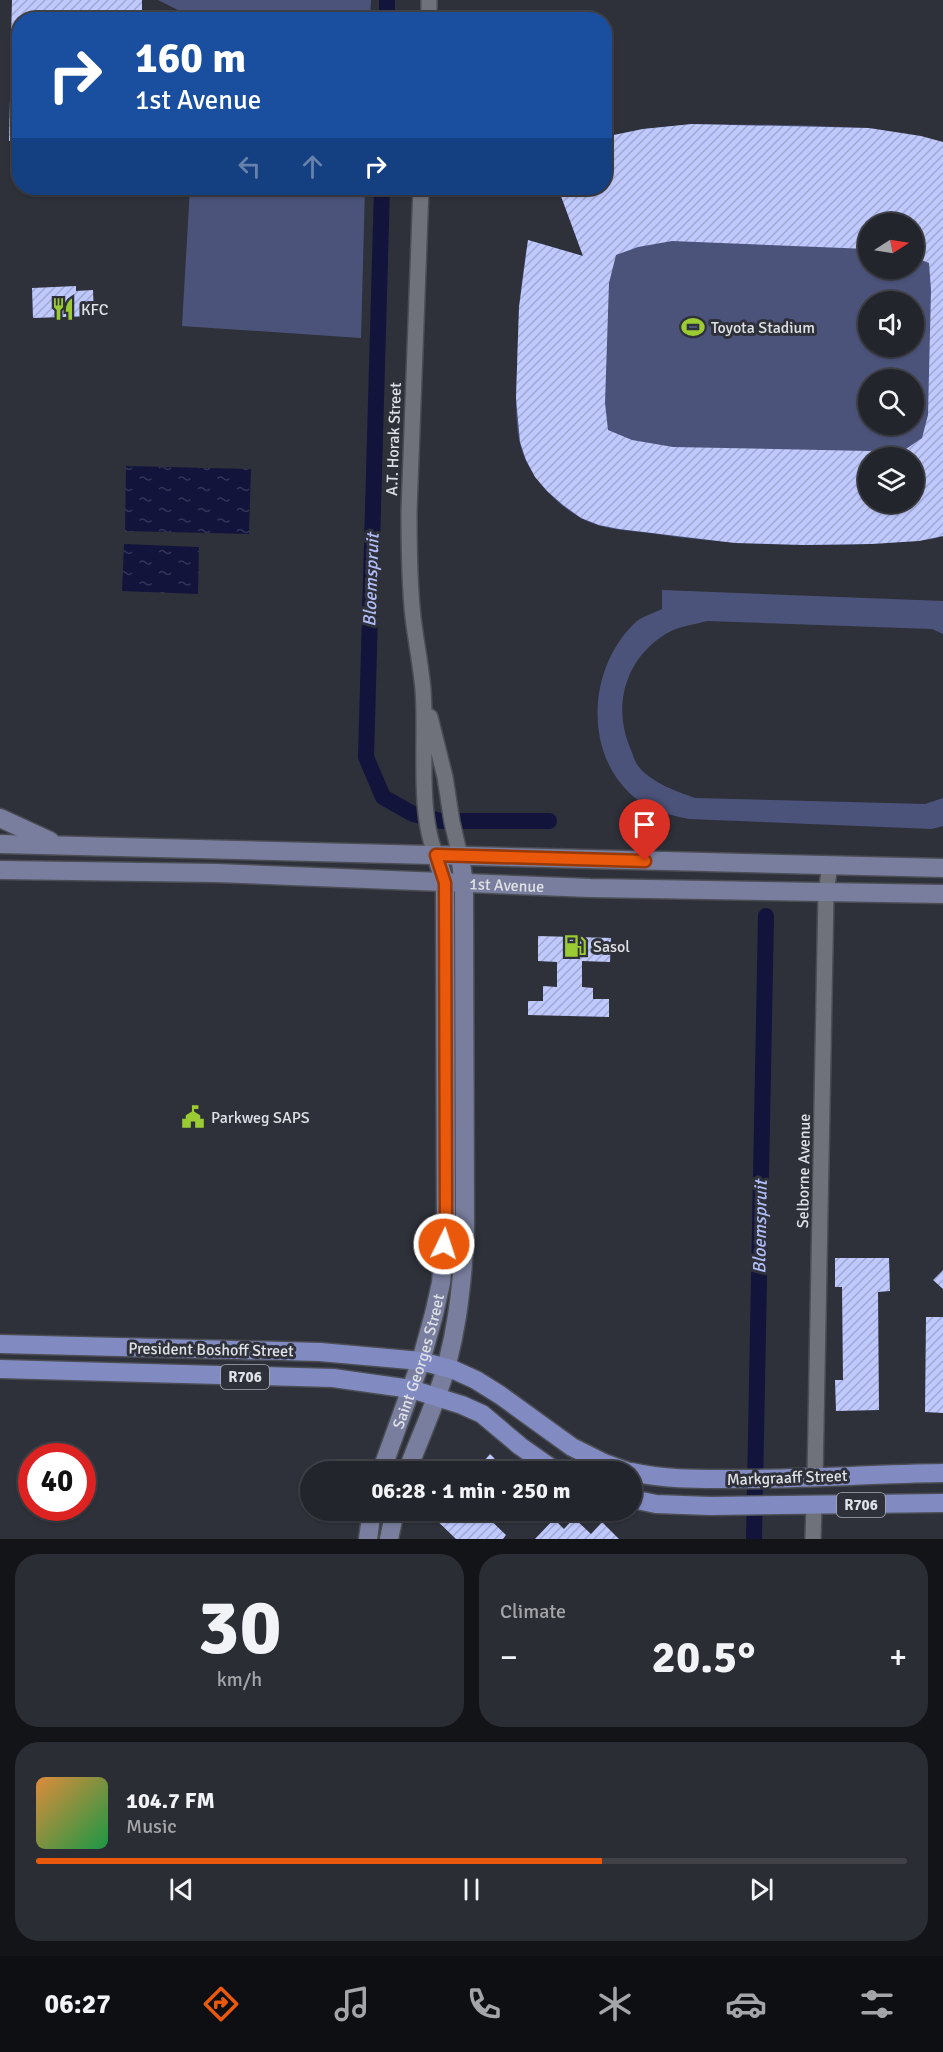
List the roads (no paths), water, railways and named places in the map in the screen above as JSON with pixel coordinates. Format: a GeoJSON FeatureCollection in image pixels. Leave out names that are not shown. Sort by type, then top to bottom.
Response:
{"type":"FeatureCollection","features":[{"type":"Feature","properties":{"kind":"main road","name":"President Boshoff Street"},"geometry":{"type":"LineString","coordinates":[[0,1344],[320,1352],[421,1361]]}},
{"type":"Feature","properties":{"kind":"main road","name":"Markgraaff Street"},"geometry":{"type":"LineString","coordinates":[[421,1361],[445,1367],[476,1380],[572,1447],[600,1461]]}},
{"type":"Feature","properties":{"kind":"main road","name":"President Boshoff Street"},"geometry":{"type":"LineString","coordinates":[[0,1369],[333,1378],[411,1389]]}},
{"type":"Feature","properties":{"kind":"main road","name":"R706"},"geometry":{"type":"LineString","coordinates":[[411,1389],[462,1405],[482,1414],[541,1461]]}},
{"type":"Feature","properties":{"kind":"main road","name":"Markgraaff Street"},"geometry":{"type":"LineString","coordinates":[[642,1475],[707,1479],[781,1479],[943,1473]]}},
{"type":"Feature","properties":{"kind":"main road","name":"Markgraaff Street"},"geometry":{"type":"LineString","coordinates":[[642,1501],[656,1504],[710,1506],[943,1503]]}},
{"type":"Feature","properties":{"kind":"street","name":"A.T. Horak Street"},"geometry":{"type":"LineString","coordinates":[[421,195],[409,558],[413,615],[423,691],[424,778],[428,825],[430,843],[436,855]]}},
{"type":"Feature","properties":{"kind":"street","name":"A.T. Horak Street"},"geometry":{"type":"LineString","coordinates":[[423,691],[445,777],[460,856]]}},
{"type":"Feature","properties":{"kind":"street"},"geometry":{"type":"LineString","coordinates":[[0,818],[59,845]]}},
{"type":"Feature","properties":{"kind":"street","name":"1st Avenue"},"geometry":{"type":"LineString","coordinates":[[0,844],[943,868]]}},
{"type":"Feature","properties":{"kind":"street","name":"Saint Georges Street"},"geometry":{"type":"LineString","coordinates":[[385,1461],[421,1361],[434,1314],[441,1282],[446,1225],[445,883],[436,855]]}},
{"type":"Feature","properties":{"kind":"street","name":"Saint Georges Street"},"geometry":{"type":"LineString","coordinates":[[411,1461],[445,1367],[462,1286],[465,1233],[464,884],[460,856]]}},
{"type":"Feature","properties":{"kind":"street","name":"Selborne Avenue"},"geometry":{"type":"LineString","coordinates":[[814,1478],[826,893],[831,865]]}},
{"type":"Feature","properties":{"kind":"street","name":"1st Avenue"},"geometry":{"type":"LineString","coordinates":[[0,870],[216,873],[464,884],[943,894]]}},
{"type":"Feature","properties":{"kind":"street"},"geometry":{"type":"LineString","coordinates":[[813,1539],[814,1505]]}},
{"type":"Feature","properties":{"kind":"street"},"geometry":{"type":"LineString","coordinates":[[368,1539],[370,1521]]}},
{"type":"Feature","properties":{"kind":"street"},"geometry":{"type":"LineString","coordinates":[[389,1539],[393,1521]]}},
{"type":"Feature","properties":{"kind":"water"},"geometry":{"type":"Polygon","coordinates":[[[126,466],[251,469],[249,534],[125,531],[126,466]]]}},
{"type":"Feature","properties":{"kind":"water"},"geometry":{"type":"Polygon","coordinates":[[[124,544],[199,547],[198,594],[122,591],[124,544]]]}},
{"type":"Feature","properties":{"kind":"waterway","name":"Bloemspruit"},"geometry":{"type":"LineString","coordinates":[[387,0],[387,12]]}},
{"type":"Feature","properties":{"kind":"waterway","name":"Bloemspruit"},"geometry":{"type":"LineString","coordinates":[[382,195],[366,757],[383,797],[413,814],[441,821],[549,821]]}},
{"type":"Feature","properties":{"kind":"waterway","name":"Bloemspruit"},"geometry":{"type":"LineString","coordinates":[[754,1539],[766,916]]}},
{"type":"Feature","properties":{"kind":"place","name":"KFC"},"geometry":{"type":"Point","coordinates":[63,309]}},
{"type":"Feature","properties":{"kind":"place","name":"Toyota Stadium"},"geometry":{"type":"Point","coordinates":[693,327]}},
{"type":"Feature","properties":{"kind":"place","name":"Sasol"},"geometry":{"type":"Point","coordinates":[575,946]}},
{"type":"Feature","properties":{"kind":"place","name":"Parkweg SAPS"},"geometry":{"type":"Point","coordinates":[193,1117]}}]}
